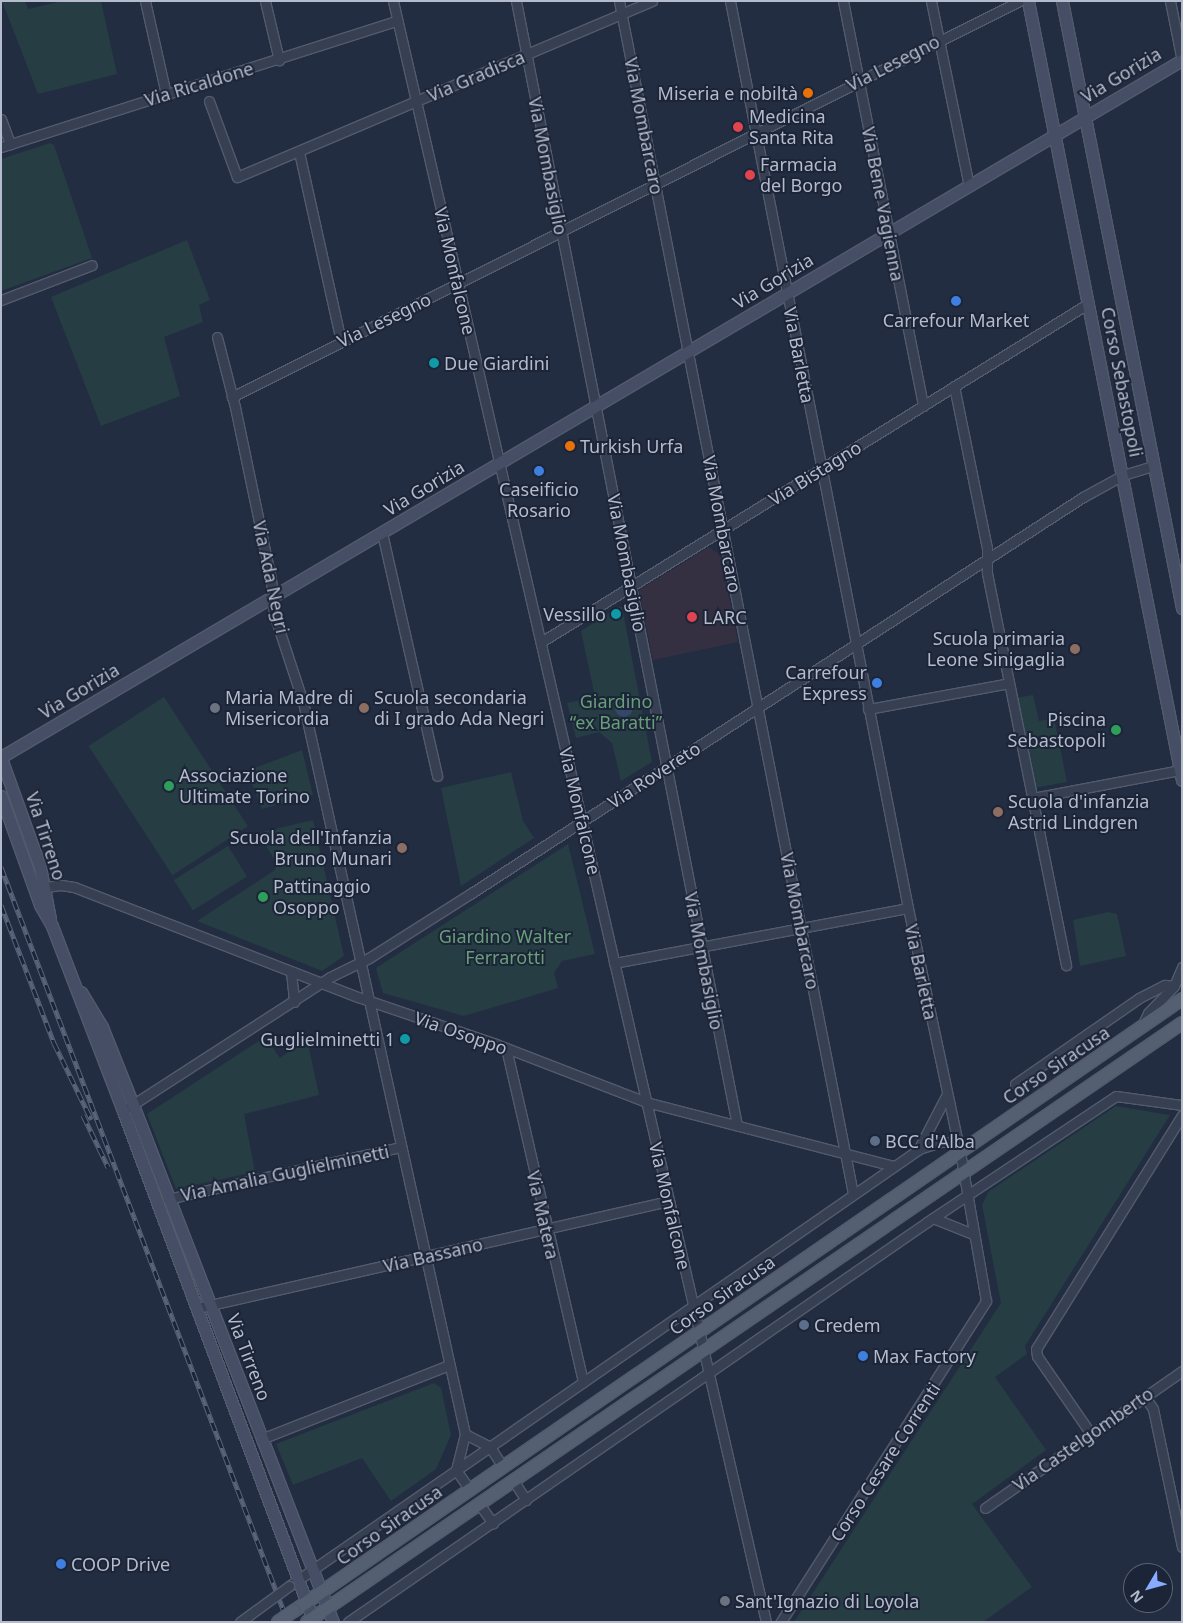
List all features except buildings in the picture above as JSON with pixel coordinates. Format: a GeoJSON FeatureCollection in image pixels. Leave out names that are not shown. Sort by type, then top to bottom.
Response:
{"type":"FeatureCollection","features":[{"type":"Feature","properties":{"kind":"main road","name":"Corso Siracusa"},"geometry":{"type":"LineString","coordinates":[[278,1622],[700,1331],[958,1147],[1182,999]]}},
{"type":"Feature","properties":{"kind":"main road","name":"Corso Siracusa"},"geometry":{"type":"LineString","coordinates":[[311,1620],[1182,1023]]}},
{"type":"Feature","properties":{"kind":"street"},"geometry":{"type":"LineString","coordinates":[[146,1],[166,94]]}},
{"type":"Feature","properties":{"kind":"street"},"geometry":{"type":"LineString","coordinates":[[266,1],[278,60]]}},
{"type":"Feature","properties":{"kind":"street","name":"Via Monfalcone"},"geometry":{"type":"LineString","coordinates":[[393,1],[766,1622]]}},
{"type":"Feature","properties":{"kind":"street","name":"Via Mombasiglio"},"geometry":{"type":"LineString","coordinates":[[516,1],[737,1126]]}},
{"type":"Feature","properties":{"kind":"street","name":"Via Mombarcaro"},"geometry":{"type":"LineString","coordinates":[[619,1],[853,1194]]}},
{"type":"Feature","properties":{"kind":"street","name":"Via Gradisca"},"geometry":{"type":"LineString","coordinates":[[209,101],[237,177],[652,1]]}},
{"type":"Feature","properties":{"kind":"street","name":"Via Barletta"},"geometry":{"type":"LineString","coordinates":[[730,1],[820,469],[958,1147],[986,1301]]}},
{"type":"Feature","properties":{"kind":"street","name":"Via Bene Vagienna"},"geometry":{"type":"LineString","coordinates":[[843,1],[923,406]]}},
{"type":"Feature","properties":{"kind":"street"},"geometry":{"type":"LineString","coordinates":[[931,1],[969,186]]}},
{"type":"Feature","properties":{"kind":"street","name":"Via Lesegno"},"geometry":{"type":"LineString","coordinates":[[232,397],[755,134],[858,80],[1019,1]]}},
{"type":"Feature","properties":{"kind":"street","name":"Corso Sebastopoli"},"geometry":{"type":"LineString","coordinates":[[1028,1],[1181,775],[1032,798]]}},
{"type":"Feature","properties":{"kind":"street","name":"Corso Sebastopoli"},"geometry":{"type":"LineString","coordinates":[[1062,1],[1182,608]]}},
{"type":"Feature","properties":{"kind":"street"},"geometry":{"type":"LineString","coordinates":[[1170,1],[1182,60]]}},
{"type":"Feature","properties":{"kind":"street","name":"Via Ricaldone"},"geometry":{"type":"LineString","coordinates":[[6,146],[397,21]]}},
{"type":"Feature","properties":{"kind":"street","name":"Via Gorizia"},"geometry":{"type":"LineString","coordinates":[[1,758],[1182,60]]}},
{"type":"Feature","properties":{"kind":"street"},"geometry":{"type":"LineString","coordinates":[[1,119],[6,146]]}},
{"type":"Feature","properties":{"kind":"street"},"geometry":{"type":"LineString","coordinates":[[299,152],[341,342]]}},
{"type":"Feature","properties":{"kind":"street"},"geometry":{"type":"LineString","coordinates":[[1,300],[92,265]]}},
{"type":"Feature","properties":{"kind":"street","name":"Via Bistagno"},"geometry":{"type":"LineString","coordinates":[[541,642],[1089,303]]}},
{"type":"Feature","properties":{"kind":"street","name":"Via Ada Negri"},"geometry":{"type":"LineString","coordinates":[[217,337],[232,397],[273,598],[274,614],[302,697],[359,962]]}},
{"type":"Feature","properties":{"kind":"street"},"geometry":{"type":"LineString","coordinates":[[954,386],[1009,683],[1066,966]]}},
{"type":"Feature","properties":{"kind":"street","name":"Via Rovereto"},"geometry":{"type":"LineString","coordinates":[[133,1105],[350,964],[359,962],[667,767],[987,560],[1123,475],[1153,466]]}},
{"type":"Feature","properties":{"kind":"street","name":"Via Gorizia"},"geometry":{"type":"LineString","coordinates":[[382,533],[437,776]]}},
{"type":"Feature","properties":{"kind":"street"},"geometry":{"type":"LineString","coordinates":[[868,710],[1009,683]]}},
{"type":"Feature","properties":{"kind":"street","name":"Via Tirreno"},"geometry":{"type":"LineString","coordinates":[[1,758],[52,926],[299,1579],[311,1620]]}},
{"type":"Feature","properties":{"kind":"street","name":"Via Tirreno"},"geometry":{"type":"LineString","coordinates":[[1,796],[40,888]]}},
{"type":"Feature","properties":{"kind":"street","name":"Via Osoppo"},"geometry":{"type":"LineString","coordinates":[[40,888],[74,886],[321,984],[506,1048],[646,1102],[893,1166]]}},
{"type":"Feature","properties":{"kind":"street"},"geometry":{"type":"LineString","coordinates":[[614,963],[908,908]]}},
{"type":"Feature","properties":{"kind":"street","name":"Via Amalia Guglielminetti"},"geometry":{"type":"LineString","coordinates":[[359,962],[465,1434],[456,1470]]}},
{"type":"Feature","properties":{"kind":"street","name":"Corso Siracusa"},"geometry":{"type":"LineString","coordinates":[[1142,1027],[1148,1013],[1174,986],[1182,967]]}},
{"type":"Feature","properties":{"kind":"street"},"geometry":{"type":"LineString","coordinates":[[291,972],[294,1002]]}},
{"type":"Feature","properties":{"kind":"street","name":"Via Tirreno"},"geometry":{"type":"LineString","coordinates":[[72,981],[93,1009],[133,1105],[332,1622]]}},
{"type":"Feature","properties":{"kind":"street","name":"Corso Siracusa"},"geometry":{"type":"LineString","coordinates":[[1015,1084],[1139,998],[1165,985],[1174,986]]}},
{"type":"Feature","properties":{"kind":"street","name":"Via Matera"},"geometry":{"type":"LineString","coordinates":[[506,1048],[582,1382]]}},
{"type":"Feature","properties":{"kind":"street"},"geometry":{"type":"LineString","coordinates":[[918,1150],[946,1095]]}},
{"type":"Feature","properties":{"kind":"street"},"geometry":{"type":"LineString","coordinates":[[348,1622],[933,1218],[1116,1096],[1182,1105]]}},
{"type":"Feature","properties":{"kind":"street"},"geometry":{"type":"LineString","coordinates":[[123,1111],[133,1105]]}},
{"type":"Feature","properties":{"kind":"street"},"geometry":{"type":"LineString","coordinates":[[1090,1434],[1037,1356],[1036,1349],[1182,1115]]}},
{"type":"Feature","properties":{"kind":"street","name":"Corso Siracusa"},"geometry":{"type":"LineString","coordinates":[[240,1622],[893,1166],[918,1150],[941,1142],[958,1147]]}},
{"type":"Feature","properties":{"kind":"street","name":"Via Amalia Guglielminetti"},"geometry":{"type":"LineString","coordinates":[[168,1199],[401,1147]]}},
{"type":"Feature","properties":{"kind":"street","name":"Via Bassano"},"geometry":{"type":"LineString","coordinates":[[197,1308],[426,1258],[669,1201]]}},
{"type":"Feature","properties":{"kind":"street"},"geometry":{"type":"LineString","coordinates":[[933,1218],[973,1234]]}},
{"type":"Feature","properties":{"kind":"street","name":"Corso Cesare Correnti"},"geometry":{"type":"LineString","coordinates":[[781,1622],[986,1301]]}},
{"type":"Feature","properties":{"kind":"street"},"geometry":{"type":"LineString","coordinates":[[261,1439],[449,1365]]}},
{"type":"Feature","properties":{"kind":"street","name":"Via Castelgomberto"},"geometry":{"type":"LineString","coordinates":[[985,1508],[1182,1372]]}},
{"type":"Feature","properties":{"kind":"street"},"geometry":{"type":"LineString","coordinates":[[1145,1397],[1153,1409],[1182,1547]]}},
{"type":"Feature","properties":{"kind":"street"},"geometry":{"type":"LineString","coordinates":[[465,1434],[490,1447],[503,1467]]}},
{"type":"Feature","properties":{"kind":"street"},"geometry":{"type":"LineString","coordinates":[[456,1470],[470,1490]]}},
{"type":"Feature","properties":{"kind":"street"},"geometry":{"type":"LineString","coordinates":[[513,1480],[526,1500]]}},
{"type":"Feature","properties":{"kind":"street"},"geometry":{"type":"LineString","coordinates":[[479,1504],[493,1523]]}},
{"type":"Feature","properties":{"kind":"shaded area"},"geometry":{"type":"Polygon","coordinates":[[[709,547],[720,555],[738,642],[653,660],[639,590],[709,547]]]}},
{"type":"Feature","properties":{"kind":"green space"},"geometry":{"type":"Polygon","coordinates":[[[2,1],[25,1],[28,9],[63,1],[101,1],[117,74],[38,94],[2,1]]]}},
{"type":"Feature","properties":{"kind":"green space"},"geometry":{"type":"Polygon","coordinates":[[[50,143],[54,145],[92,258],[1,291],[1,159],[50,143]]]}},
{"type":"Feature","properties":{"kind":"green space"},"geometry":{"type":"Polygon","coordinates":[[[187,240],[210,300],[199,305],[203,322],[164,337],[180,396],[101,426],[51,297],[187,240]]]}},
{"type":"Feature","properties":{"kind":"green space","name":"Giardino “ex Baratti”"},"geometry":{"type":"Polygon","coordinates":[[[618,607],[622,607],[652,762],[621,781],[612,743],[599,732],[576,738],[567,703],[595,697],[581,631],[618,607]]]}},
{"type":"Feature","properties":{"kind":"green space"},"geometry":{"type":"Polygon","coordinates":[[[1033,695],[1039,721],[1054,718],[1067,782],[1034,788],[1016,698],[1033,695]]]}},
{"type":"Feature","properties":{"kind":"green space","name":"Associazione Ultimate Torino"},"geometry":{"type":"Polygon","coordinates":[[[164,697],[248,826],[172,875],[89,746],[164,697]]]}},
{"type":"Feature","properties":{"kind":"green space"},"geometry":{"type":"Polygon","coordinates":[[[302,750],[313,795],[262,809],[247,771],[302,750]]]}},
{"type":"Feature","properties":{"kind":"green space"},"geometry":{"type":"Polygon","coordinates":[[[511,772],[523,821],[534,838],[461,886],[441,788],[511,772]]]}},
{"type":"Feature","properties":{"kind":"green space"},"geometry":{"type":"Polygon","coordinates":[[[313,820],[344,956],[322,971],[197,921],[275,870],[276,862],[258,833],[313,820]]]}},
{"type":"Feature","properties":{"kind":"green space","name":"Giardino Walter Ferrarotti"},"geometry":{"type":"Polygon","coordinates":[[[568,844],[595,954],[562,961],[554,973],[558,988],[464,1016],[383,993],[376,968],[568,844]]]}},
{"type":"Feature","properties":{"kind":"green space"},"geometry":{"type":"Polygon","coordinates":[[[228,846],[247,877],[193,910],[174,880],[228,846]]]}},
{"type":"Feature","properties":{"kind":"green space"},"geometry":{"type":"Polygon","coordinates":[[[1108,912],[1117,914],[1126,956],[1080,966],[1073,920],[1108,912]]]}},
{"type":"Feature","properties":{"kind":"green space"},"geometry":{"type":"Polygon","coordinates":[[[265,1037],[280,1058],[307,1039],[319,1095],[244,1114],[255,1172],[176,1189],[147,1114],[265,1037]]]}},
{"type":"Feature","properties":{"kind":"green space"},"geometry":{"type":"Polygon","coordinates":[[[1116,1106],[1170,1115],[1025,1346],[1027,1354],[995,1377],[1046,1450],[972,1504],[1032,1587],[983,1622],[794,1622],[1001,1303],[982,1205],[988,1192],[1116,1106]]]}},
{"type":"Feature","properties":{"kind":"green space"},"geometry":{"type":"Polygon","coordinates":[[[434,1383],[441,1388],[451,1435],[436,1469],[391,1501],[362,1458],[293,1485],[276,1444],[434,1383]]]}},
{"type":"Feature","properties":{"kind":"water"},"geometry":{"type":"Polygon","coordinates":[[[624,699],[630,702],[633,708],[630,714],[624,717],[618,714],[615,708],[618,702],[624,699]]]}},
{"type":"Feature","properties":{"kind":"railway"},"geometry":{"type":"LineString","coordinates":[[1,867],[288,1622]]}},
{"type":"Feature","properties":{"kind":"railway"},"geometry":{"type":"LineString","coordinates":[[1,905],[54,1043],[91,1119]]}},
{"type":"Feature","properties":{"kind":"railway"},"geometry":{"type":"LineString","coordinates":[[83,1115],[108,1167]]}},
{"type":"Feature","properties":{"kind":"place","name":"Miseria e nobiltà"},"geometry":{"type":"Point","coordinates":[808,93]}},
{"type":"Feature","properties":{"kind":"place","name":"Medicina Santa Rita"},"geometry":{"type":"Point","coordinates":[738,127]}},
{"type":"Feature","properties":{"kind":"place","name":"Farmacia del Borgo"},"geometry":{"type":"Point","coordinates":[750,175]}},
{"type":"Feature","properties":{"kind":"place","name":"Carrefour Market"},"geometry":{"type":"Point","coordinates":[956,301]}},
{"type":"Feature","properties":{"kind":"place","name":"Due Giardini"},"geometry":{"type":"Point","coordinates":[434,363]}},
{"type":"Feature","properties":{"kind":"place","name":"Turkish Urfa"},"geometry":{"type":"Point","coordinates":[570,446]}},
{"type":"Feature","properties":{"kind":"place","name":"Caseificio Rosario"},"geometry":{"type":"Point","coordinates":[539,471]}},
{"type":"Feature","properties":{"kind":"place","name":"Vessillo"},"geometry":{"type":"Point","coordinates":[616,614]}},
{"type":"Feature","properties":{"kind":"place","name":"LARC"},"geometry":{"type":"Point","coordinates":[692,617]}},
{"type":"Feature","properties":{"kind":"place","name":"Scuola primaria Leone Sinigaglia"},"geometry":{"type":"Point","coordinates":[1075,649]}},
{"type":"Feature","properties":{"kind":"place","name":"Carrefour Express"},"geometry":{"type":"Point","coordinates":[877,683]}},
{"type":"Feature","properties":{"kind":"place","name":"Maria Madre di Misericordia"},"geometry":{"type":"Point","coordinates":[215,708]}},
{"type":"Feature","properties":{"kind":"place","name":"Scuola secondaria di I grado Ada Negri"},"geometry":{"type":"Point","coordinates":[364,708]}},
{"type":"Feature","properties":{"kind":"place","name":"Piscina Sebastopoli"},"geometry":{"type":"Point","coordinates":[1116,730]}},
{"type":"Feature","properties":{"kind":"place","name":"Associazione Ultimate Torino"},"geometry":{"type":"Point","coordinates":[169,786]}},
{"type":"Feature","properties":{"kind":"place","name":"Scuola d'infanzia Astrid Lindgren"},"geometry":{"type":"Point","coordinates":[998,812]}},
{"type":"Feature","properties":{"kind":"place","name":"Scuola dell'Infanzia Bruno Munari"},"geometry":{"type":"Point","coordinates":[402,848]}},
{"type":"Feature","properties":{"kind":"place","name":"Pattinaggio Osoppo"},"geometry":{"type":"Point","coordinates":[263,897]}},
{"type":"Feature","properties":{"kind":"place","name":"Guglielminetti 1"},"geometry":{"type":"Point","coordinates":[405,1039]}},
{"type":"Feature","properties":{"kind":"place","name":"BCC d'Alba"},"geometry":{"type":"Point","coordinates":[875,1141]}},
{"type":"Feature","properties":{"kind":"place","name":"Credem"},"geometry":{"type":"Point","coordinates":[804,1325]}},
{"type":"Feature","properties":{"kind":"place","name":"Max Factory"},"geometry":{"type":"Point","coordinates":[863,1356]}},
{"type":"Feature","properties":{"kind":"place","name":"COOP Drive"},"geometry":{"type":"Point","coordinates":[61,1564]}},
{"type":"Feature","properties":{"kind":"place","name":"Sant'Ignazio di Loyola"},"geometry":{"type":"Point","coordinates":[725,1601]}}]}
